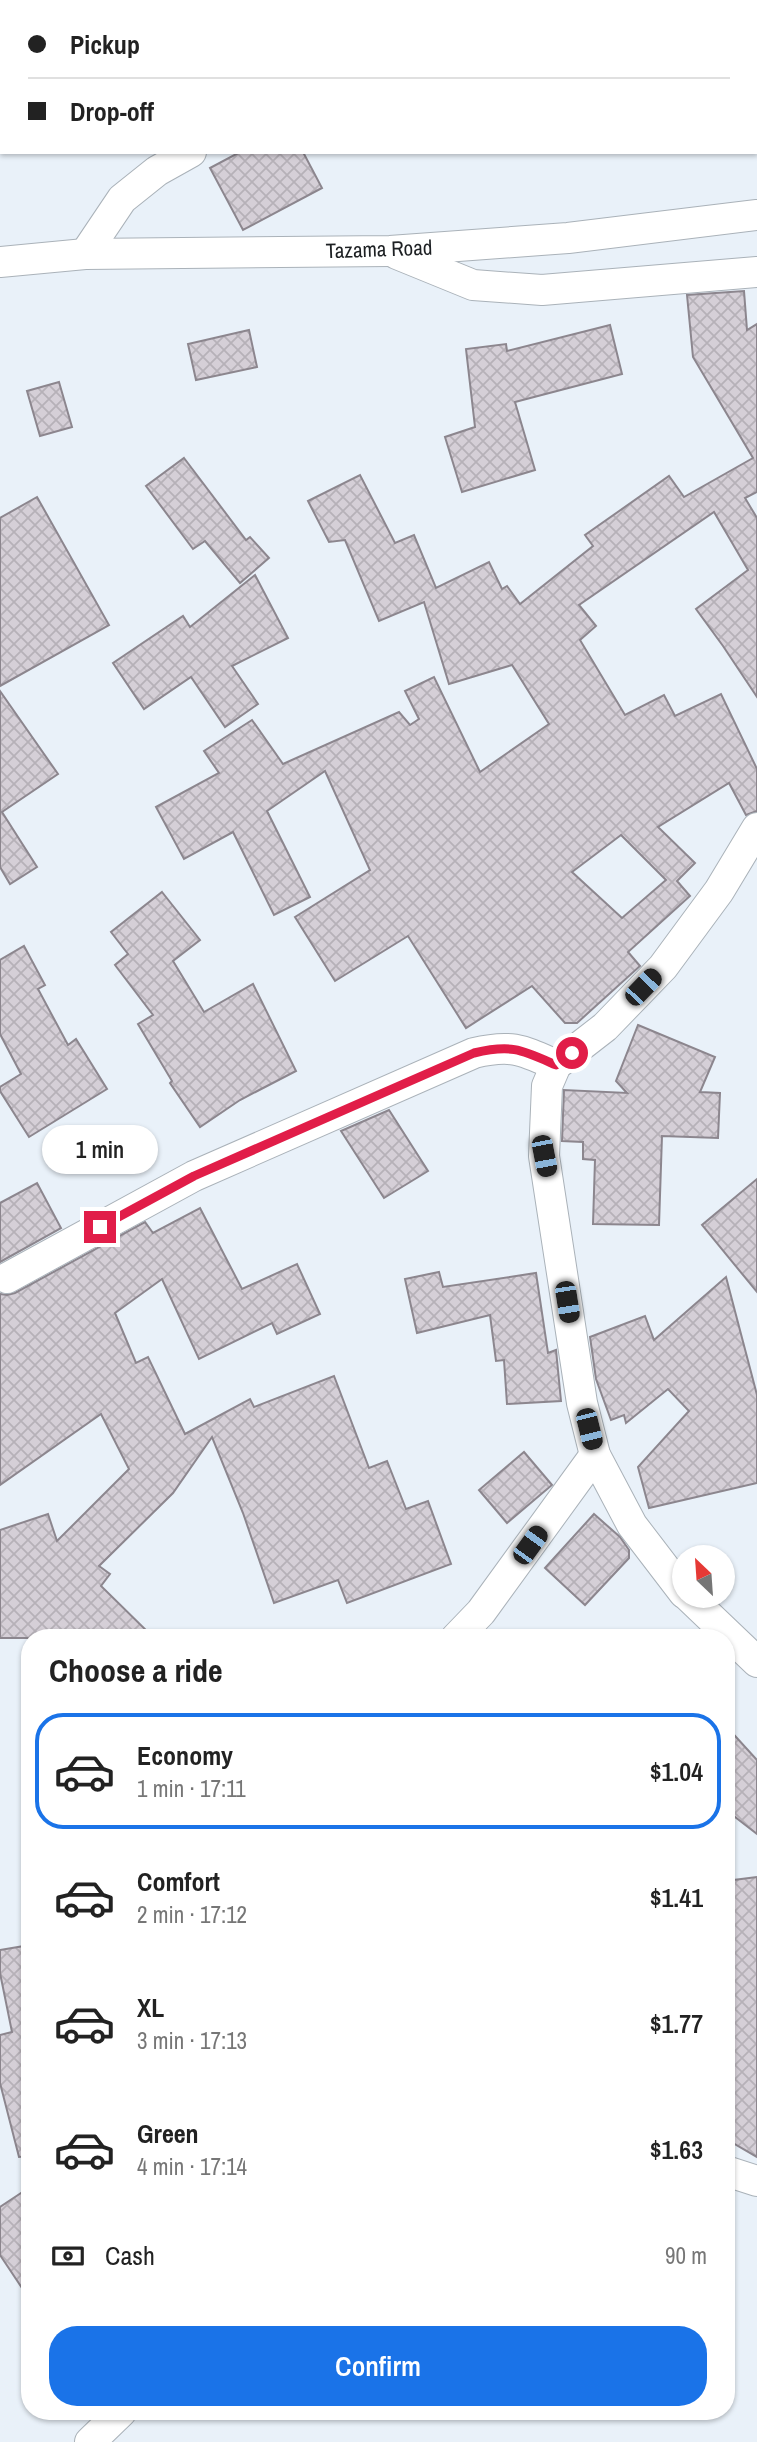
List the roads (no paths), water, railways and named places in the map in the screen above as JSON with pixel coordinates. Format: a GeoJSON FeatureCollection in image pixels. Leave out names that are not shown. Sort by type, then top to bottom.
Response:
{"type":"FeatureCollection","features":[{"type":"Feature","properties":{"kind":"street"},"geometry":{"type":"LineString","coordinates":[[85,254],[122,199],[157,171],[187,154]]}},
{"type":"Feature","properties":{"kind":"street","name":"Tazama Road"},"geometry":{"type":"LineString","coordinates":[[0,262],[85,254],[390,251],[568,238],[757,215]]}},
{"type":"Feature","properties":{"kind":"street"},"geometry":{"type":"LineString","coordinates":[[390,251],[473,285],[542,290],[757,272]]}},
{"type":"Feature","properties":{"kind":"street"},"geometry":{"type":"LineString","coordinates":[[672,1576],[632,1525],[595,1455],[582,1403],[544,1156],[547,1086],[556,1065],[605,1027],[663,967],[719,891],[757,828]]}},
{"type":"Feature","properties":{"kind":"street"},"geometry":{"type":"LineString","coordinates":[[7,1278],[194,1176],[474,1053],[498,1047],[522,1049],[556,1065]]}},
{"type":"Feature","properties":{"kind":"street"},"geometry":{"type":"LineString","coordinates":[[465,1629],[481,1612],[595,1455]]}},
{"type":"Feature","properties":{"kind":"street"},"geometry":{"type":"LineString","coordinates":[[701,1608],[723,1629]]}},
{"type":"Feature","properties":{"kind":"street"},"geometry":{"type":"LineString","coordinates":[[735,1641],[757,1662]]}},
{"type":"Feature","properties":{"kind":"street"},"geometry":{"type":"LineString","coordinates":[[735,2174],[757,2181]]}},
{"type":"Feature","properties":{"kind":"street"},"geometry":{"type":"LineString","coordinates":[[90,2442],[113,2420]]}}]}
